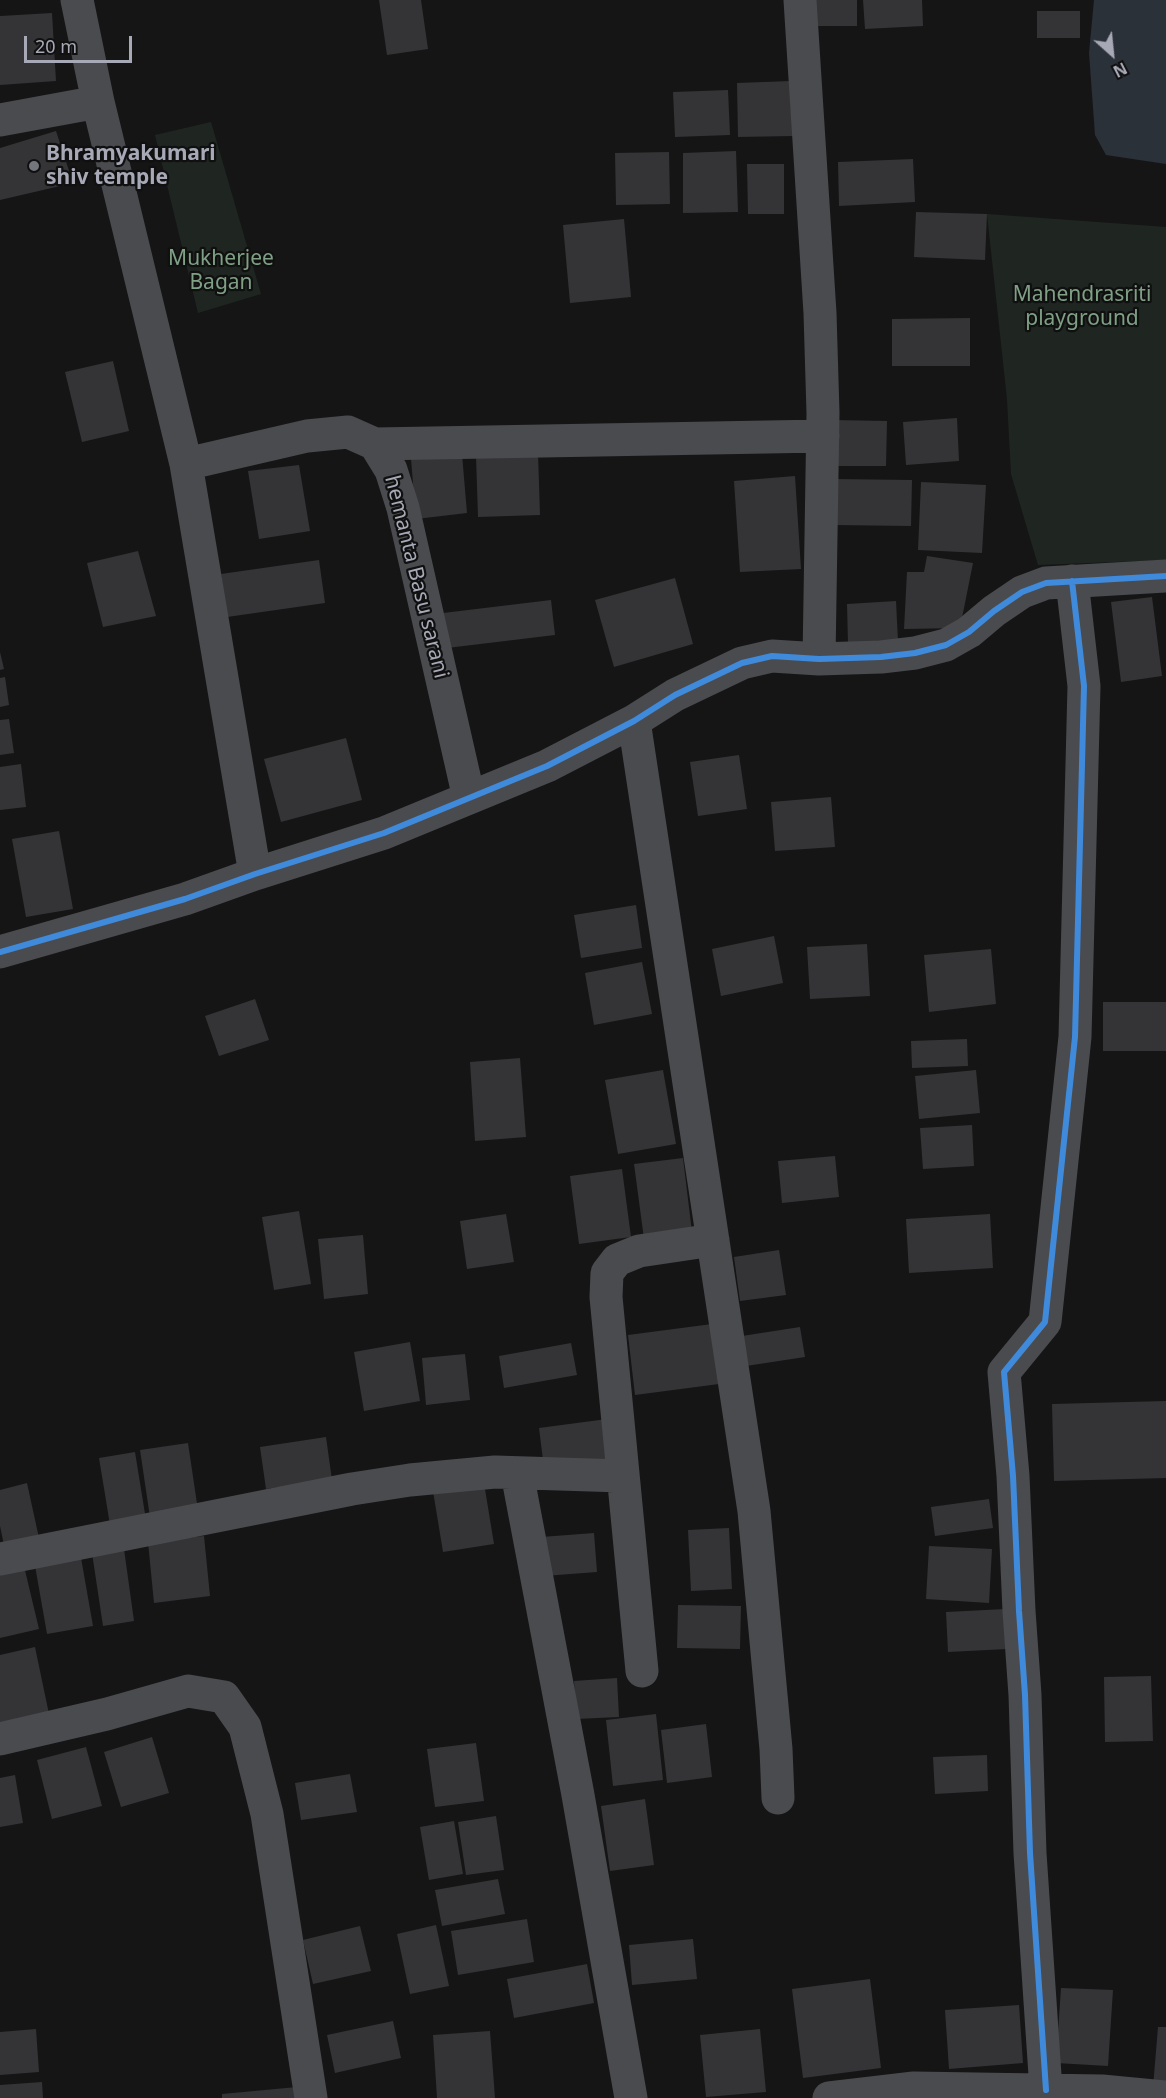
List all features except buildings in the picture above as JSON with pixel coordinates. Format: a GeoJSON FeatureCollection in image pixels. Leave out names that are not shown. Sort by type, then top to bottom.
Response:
{"type":"FeatureCollection","features":[{"type":"Feature","properties":{"kind":"street"},"geometry":{"type":"LineString","coordinates":[[77,0],[98,102],[186,464],[255,874]]}},
{"type":"Feature","properties":{"kind":"street"},"geometry":{"type":"LineString","coordinates":[[800,0],[820,313],[823,436],[819,659]]}},
{"type":"Feature","properties":{"kind":"street"},"geometry":{"type":"LineString","coordinates":[[0,120],[98,102]]}},
{"type":"Feature","properties":{"kind":"street"},"geometry":{"type":"LineString","coordinates":[[186,464],[317,435],[348,432],[375,444],[823,436]]}},
{"type":"Feature","properties":{"kind":"street","name":"hemanta Basu sarani"},"geometry":{"type":"LineString","coordinates":[[375,444],[391,470],[403,508],[469,798]]}},
{"type":"Feature","properties":{"kind":"street"},"geometry":{"type":"LineString","coordinates":[[0,952],[185,899],[384,833],[547,766],[634,721],[675,695],[742,663],[772,657],[819,659],[904,655],[946,645],[969,632],[1022,592],[1046,583],[1166,576]]}},
{"type":"Feature","properties":{"kind":"street"},"geometry":{"type":"LineString","coordinates":[[1046,2090],[1030,1853],[1026,1695],[1019,1611],[1013,1476],[1004,1372],[1045,1322],[1074,1048],[1084,686],[1072,581]]}},
{"type":"Feature","properties":{"kind":"street"},"geometry":{"type":"LineString","coordinates":[[634,721],[754,1511],[776,1749],[778,1798]]}},
{"type":"Feature","properties":{"kind":"street"},"geometry":{"type":"LineString","coordinates":[[642,1671],[606,1297],[607,1273],[617,1260],[639,1251],[713,1240]]}},
{"type":"Feature","properties":{"kind":"street"},"geometry":{"type":"LineString","coordinates":[[517,1473],[578,1795],[631,2098]]}},
{"type":"Feature","properties":{"kind":"street"},"geometry":{"type":"LineString","coordinates":[[0,1559],[364,1487],[457,1474],[623,1476]]}},
{"type":"Feature","properties":{"kind":"street"},"geometry":{"type":"LineString","coordinates":[[0,1739],[107,1714],[188,1691],[224,1697],[245,1727],[267,1814],[311,2098]]}},
{"type":"Feature","properties":{"kind":"street"},"geometry":{"type":"LineString","coordinates":[[829,2098],[914,2088],[1102,2091],[1166,2097]]}},
{"type":"Feature","properties":{"kind":"green space","name":"Mukherjee Bagan"},"geometry":{"type":"Polygon","coordinates":[[[211,122],[261,294],[198,313],[155,135],[211,122]]]}},
{"type":"Feature","properties":{"kind":"green space","name":"Mahendrasriti playground"},"geometry":{"type":"Polygon","coordinates":[[[987,214],[1166,227],[1166,560],[1038,565],[1011,474],[1007,399],[987,214]]]}},
{"type":"Feature","properties":{"kind":"shaded area"},"geometry":{"type":"Polygon","coordinates":[[[1094,0],[1166,0],[1166,164],[1106,155],[1095,135],[1089,53],[1094,0]]]}},
{"type":"Feature","properties":{"kind":"cycle path"},"geometry":{"type":"LineString","coordinates":[[0,952],[185,899],[384,833],[547,766],[634,721],[675,695],[742,663],[772,656],[819,659],[881,657],[915,653],[946,645],[969,632],[1022,592],[1046,583],[1166,576]]}},
{"type":"Feature","properties":{"kind":"cycle path"},"geometry":{"type":"LineString","coordinates":[[1046,2090],[1030,1853],[1025,1695],[1013,1476],[1004,1372],[1045,1322],[1075,1037],[1084,686],[1072,581]]}},
{"type":"Feature","properties":{"kind":"place","name":"Bhramyakumari shiv temple"},"geometry":{"type":"Point","coordinates":[34,166]}}]}
